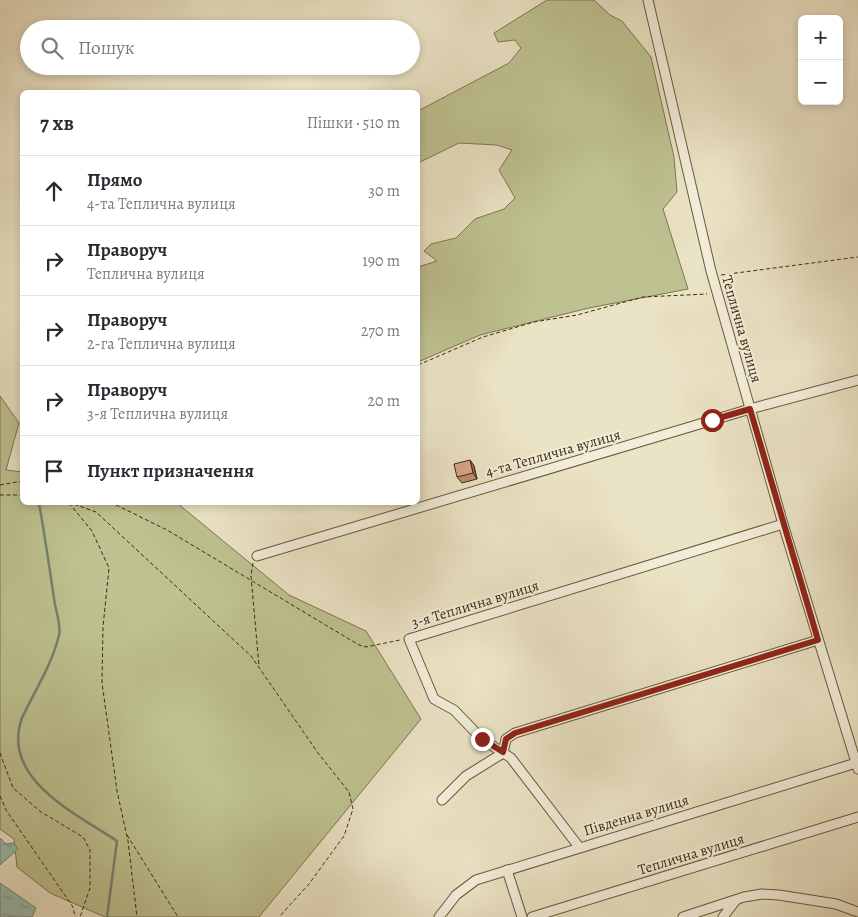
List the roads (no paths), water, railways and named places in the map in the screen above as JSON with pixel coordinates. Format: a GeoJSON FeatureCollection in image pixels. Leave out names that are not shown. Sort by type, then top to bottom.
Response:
{"type":"FeatureCollection","features":[{"type":"Feature","properties":{"kind":"street","name":"Теплична вулиця"},"geometry":{"type":"LineString","coordinates":[[648,0],[712,273],[783,524],[857,766]]}},
{"type":"Feature","properties":{"kind":"street","name":"4-та Теплична вулиця"},"geometry":{"type":"LineString","coordinates":[[257,556],[750,409],[858,380]]}},
{"type":"Feature","properties":{"kind":"street","name":"3-я Теплична вулиця"},"geometry":{"type":"LineString","coordinates":[[578,847],[520,770],[503,752],[482,739],[454,710],[434,699],[409,638],[783,524]]}},
{"type":"Feature","properties":{"kind":"street"},"geometry":{"type":"LineString","coordinates":[[442,800],[466,776],[503,752],[506,739],[515,733],[818,640]]}},
{"type":"Feature","properties":{"kind":"street","name":"Південна вулиця"},"geometry":{"type":"LineString","coordinates":[[439,917],[465,886],[476,880],[578,847],[857,766]]}},
{"type":"Feature","properties":{"kind":"street","name":"Теплична вулиця"},"geometry":{"type":"LineString","coordinates":[[532,917],[858,817]]}},
{"type":"Feature","properties":{"kind":"street"},"geometry":{"type":"LineString","coordinates":[[507,870],[522,917]]}},
{"type":"Feature","properties":{"kind":"street"},"geometry":{"type":"LineString","coordinates":[[683,917],[736,900],[762,894],[836,904],[858,912]]}},
{"type":"Feature","properties":{"kind":"street"},"geometry":{"type":"LineString","coordinates":[[723,917],[736,900]]}},
{"type":"Feature","properties":{"kind":"water"},"geometry":{"type":"Polygon","coordinates":[[[0,838],[6,844],[14,843],[18,849],[0,865],[0,838]]]}},
{"type":"Feature","properties":{"kind":"water"},"geometry":{"type":"Polygon","coordinates":[[[0,883],[36,908],[32,917],[0,917],[0,883]]]}},
{"type":"Feature","properties":{"kind":"waterway"},"geometry":{"type":"LineString","coordinates":[[39,505],[59,631],[56,646],[48,667],[22,718],[18,740],[22,759],[32,777],[46,792],[82,819],[117,841],[107,917]]}}]}
